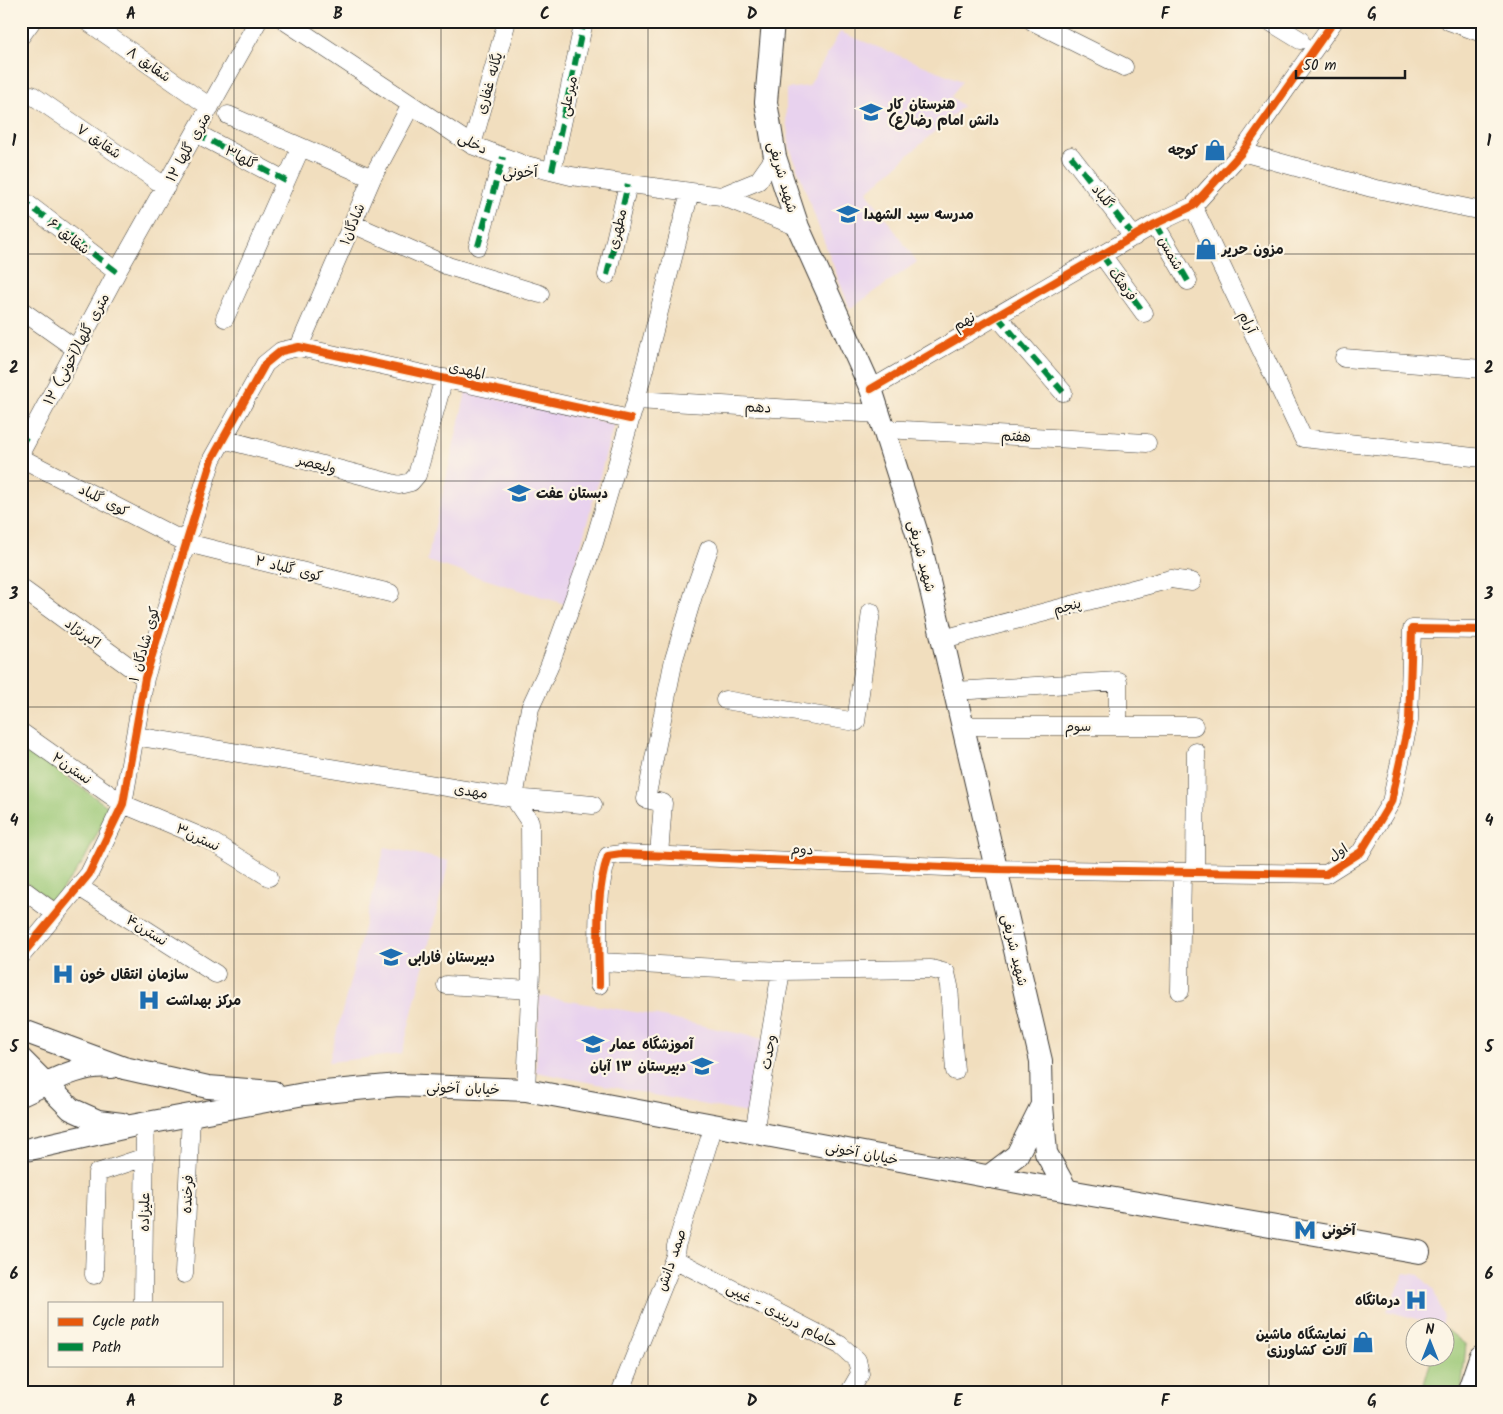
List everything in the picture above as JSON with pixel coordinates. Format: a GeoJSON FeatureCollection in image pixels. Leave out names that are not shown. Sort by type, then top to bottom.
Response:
{"type":"FeatureCollection","features":[{"type":"Feature","properties":{"kind":"highway"},"geometry":{"type":"LineString","coordinates":[[1470,1393],[1482,1358]]}},
{"type":"Feature","properties":{"kind":"main road","name":"شهید شریفی"},"geometry":{"type":"LineString","coordinates":[[773,21],[766,102],[775,157],[798,227],[872,390],[920,543],[1041,1061],[1046,1153],[1066,1191]]}},
{"type":"Feature","properties":{"kind":"main road"},"geometry":{"type":"LineString","coordinates":[[21,1030],[124,1068],[161,1077],[208,1087],[304,1094]]}},
{"type":"Feature","properties":{"kind":"main road"},"geometry":{"type":"LineString","coordinates":[[21,1059],[71,1109],[98,1121],[146,1123],[170,1109],[173,1098],[171,1087],[161,1077]]}},
{"type":"Feature","properties":{"kind":"main road"},"geometry":{"type":"LineString","coordinates":[[21,1095],[76,1071],[97,1065],[124,1068]]}},
{"type":"Feature","properties":{"kind":"main road","name":"خیابان آخونی"},"geometry":{"type":"LineString","coordinates":[[304,1094],[398,1085],[526,1090],[1066,1191],[1419,1252]]}},
{"type":"Feature","properties":{"kind":"main road"},"geometry":{"type":"LineString","coordinates":[[21,1151],[146,1123],[304,1094]]}},
{"type":"Feature","properties":{"kind":"main road"},"geometry":{"type":"LineString","coordinates":[[988,1176],[1017,1155],[1042,1105]]}},
{"type":"Feature","properties":{"kind":"street"},"geometry":{"type":"LineString","coordinates":[[21,36],[32,21]]}},
{"type":"Feature","properties":{"kind":"street","name":"شقایق ۸"},"geometry":{"type":"LineString","coordinates":[[87,21],[210,107]]}},
{"type":"Feature","properties":{"kind":"street","name":"۱۲ متری گلها"},"geometry":{"type":"LineString","coordinates":[[117,272],[258,21]]}},
{"type":"Feature","properties":{"kind":"street","name":"دخلی"},"geometry":{"type":"LineString","coordinates":[[285,21],[472,145],[522,164],[571,176],[721,196]]}},
{"type":"Feature","properties":{"kind":"street","name":"یگانه غفاری"},"geometry":{"type":"LineString","coordinates":[[472,145],[507,21]]}},
{"type":"Feature","properties":{"kind":"street","name":"میرعلی"},"geometry":{"type":"LineString","coordinates":[[552,172],[584,21]]}},
{"type":"Feature","properties":{"kind":"street"},"geometry":{"type":"LineString","coordinates":[[1032,21],[1124,67]]}},
{"type":"Feature","properties":{"kind":"street"},"geometry":{"type":"LineString","coordinates":[[1269,21],[1300,40]]}},
{"type":"Feature","properties":{"kind":"street"},"geometry":{"type":"LineString","coordinates":[[1193,206],[1242,152],[1334,21]]}},
{"type":"Feature","properties":{"kind":"street"},"geometry":{"type":"LineString","coordinates":[[1448,21],[1482,33]]}},
{"type":"Feature","properties":{"kind":"street","name":"شقایق ۷"},"geometry":{"type":"LineString","coordinates":[[32,95],[166,187]]}},
{"type":"Feature","properties":{"kind":"street","name":"شادگان۱"},"geometry":{"type":"LineString","coordinates":[[299,347],[372,178],[411,105]]}},
{"type":"Feature","properties":{"kind":"street"},"geometry":{"type":"LineString","coordinates":[[228,115],[372,178]]}},
{"type":"Feature","properties":{"kind":"street","name":"گلها۳"},"geometry":{"type":"LineString","coordinates":[[196,132],[286,181]]}},
{"type":"Feature","properties":{"kind":"street"},"geometry":{"type":"LineString","coordinates":[[224,318],[301,147]]}},
{"type":"Feature","properties":{"kind":"street"},"geometry":{"type":"LineString","coordinates":[[1242,152],[1372,188],[1482,210]]}},
{"type":"Feature","properties":{"kind":"street","name":"گلباد"},"geometry":{"type":"LineString","coordinates":[[1071,156],[1134,237]]}},
{"type":"Feature","properties":{"kind":"street"},"geometry":{"type":"LineString","coordinates":[[478,246],[503,157]]}},
{"type":"Feature","properties":{"kind":"street"},"geometry":{"type":"LineString","coordinates":[[721,196],[758,181],[775,157]]}},
{"type":"Feature","properties":{"kind":"street","name":"مطهری"},"geometry":{"type":"LineString","coordinates":[[607,275],[628,184]]}},
{"type":"Feature","properties":{"kind":"street"},"geometry":{"type":"LineString","coordinates":[[526,1090],[530,990],[530,822],[514,798],[530,708],[549,667],[594,543],[636,400],[690,192]]}},
{"type":"Feature","properties":{"kind":"street"},"geometry":{"type":"LineString","coordinates":[[721,196],[798,227]]}},
{"type":"Feature","properties":{"kind":"street","name":"شقایق ۶"},"geometry":{"type":"LineString","coordinates":[[21,199],[117,272]]}},
{"type":"Feature","properties":{"kind":"street","name":"نهم"},"geometry":{"type":"LineString","coordinates":[[872,390],[1155,224],[1193,206]]}},
{"type":"Feature","properties":{"kind":"street","name":"آرام"},"geometry":{"type":"LineString","coordinates":[[1193,206],[1303,438],[1482,458]]}},
{"type":"Feature","properties":{"kind":"street"},"geometry":{"type":"LineString","coordinates":[[352,224],[448,266],[540,294]]}},
{"type":"Feature","properties":{"kind":"street","name":"شمس"},"geometry":{"type":"LineString","coordinates":[[1155,224],[1188,281]]}},
{"type":"Feature","properties":{"kind":"street","name":"فرهنگ"},"geometry":{"type":"LineString","coordinates":[[1102,255],[1144,313]]}},
{"type":"Feature","properties":{"kind":"street","name":"۱۲ متری گلها(آخونی)"},"geometry":{"type":"LineString","coordinates":[[23,443],[117,272]]}},
{"type":"Feature","properties":{"kind":"street"},"geometry":{"type":"LineString","coordinates":[[21,310],[76,349]]}},
{"type":"Feature","properties":{"kind":"street"},"geometry":{"type":"LineString","coordinates":[[997,316],[1063,392]]}},
{"type":"Feature","properties":{"kind":"street","name":"المهدی"},"geometry":{"type":"LineString","coordinates":[[299,347],[630,419]]}},
{"type":"Feature","properties":{"kind":"street","name":"کوی شادگان ۱"},"geometry":{"type":"LineString","coordinates":[[21,956],[89,874],[123,804],[145,678],[188,543],[212,459],[265,364],[281,351],[299,347]]}},
{"type":"Feature","properties":{"kind":"street"},"geometry":{"type":"LineString","coordinates":[[1344,358],[1482,369]]}},
{"type":"Feature","properties":{"kind":"street","name":"ولیعصر"},"geometry":{"type":"LineString","coordinates":[[223,439],[399,485],[411,482],[417,475],[444,378]]}},
{"type":"Feature","properties":{"kind":"street","name":"دهم"},"geometry":{"type":"LineString","coordinates":[[636,400],[883,422]]}},
{"type":"Feature","properties":{"kind":"street","name":"هفتم"},"geometry":{"type":"LineString","coordinates":[[883,422],[1146,443]]}},
{"type":"Feature","properties":{"kind":"street","name":"کوی گلباد"},"geometry":{"type":"LineString","coordinates":[[21,458],[188,543]]}},
{"type":"Feature","properties":{"kind":"street","name":"کوی گلباد ۲"},"geometry":{"type":"LineString","coordinates":[[188,543],[390,593]]}},
{"type":"Feature","properties":{"kind":"street"},"geometry":{"type":"LineString","coordinates":[[660,855],[663,803],[646,799],[674,659],[709,549]]}},
{"type":"Feature","properties":{"kind":"street","name":"پنجم"},"geometry":{"type":"LineString","coordinates":[[942,639],[1171,579],[1192,582]]}},
{"type":"Feature","properties":{"kind":"street","name":"اکبرنژاد"},"geometry":{"type":"LineString","coordinates":[[21,588],[145,678]]}},
{"type":"Feature","properties":{"kind":"street"},"geometry":{"type":"LineString","coordinates":[[725,700],[856,722],[871,612]]}},
{"type":"Feature","properties":{"kind":"street","name":"اول"},"geometry":{"type":"LineString","coordinates":[[996,869],[1326,874],[1361,852],[1391,802],[1409,721],[1412,629],[1482,630]]}},
{"type":"Feature","properties":{"kind":"street"},"geometry":{"type":"LineString","coordinates":[[955,691],[1118,681],[1118,726]]}},
{"type":"Feature","properties":{"kind":"street","name":"سوم"},"geometry":{"type":"LineString","coordinates":[[963,726],[1194,726]]}},
{"type":"Feature","properties":{"kind":"street","name":"نسترن۲"},"geometry":{"type":"LineString","coordinates":[[21,732],[123,804]]}},
{"type":"Feature","properties":{"kind":"street","name":"مهدی"},"geometry":{"type":"LineString","coordinates":[[135,736],[514,798],[593,805]]}},
{"type":"Feature","properties":{"kind":"street"},"geometry":{"type":"LineString","coordinates":[[1180,991],[1196,752]]}},
{"type":"Feature","properties":{"kind":"street","name":"نسترن۳"},"geometry":{"type":"LineString","coordinates":[[123,804],[209,840],[269,877]]}},
{"type":"Feature","properties":{"kind":"street","name":"دوم"},"geometry":{"type":"LineString","coordinates":[[598,962],[599,904],[604,866],[608,856],[620,854],[660,855],[996,869]]}},
{"type":"Feature","properties":{"kind":"street","name":"نسترن۴"},"geometry":{"type":"LineString","coordinates":[[79,887],[216,974]]}},
{"type":"Feature","properties":{"kind":"street"},"geometry":{"type":"LineString","coordinates":[[21,888],[56,914]]}},
{"type":"Feature","properties":{"kind":"street"},"geometry":{"type":"LineString","coordinates":[[598,985],[598,962],[781,971],[930,970],[946,973],[949,986],[955,1071]]}},
{"type":"Feature","properties":{"kind":"street","name":"وحدت"},"geometry":{"type":"LineString","coordinates":[[754,1133],[781,971]]}},
{"type":"Feature","properties":{"kind":"street"},"geometry":{"type":"LineString","coordinates":[[446,985],[530,990]]}},
{"type":"Feature","properties":{"kind":"street","name":"فرخنده"},"geometry":{"type":"LineString","coordinates":[[184,1274],[191,1114]]}},
{"type":"Feature","properties":{"kind":"street","name":"علیزاده"},"geometry":{"type":"LineString","coordinates":[[143,1301],[146,1123]]}},
{"type":"Feature","properties":{"kind":"street","name":"صمد دانش"},"geometry":{"type":"LineString","coordinates":[[620,1393],[675,1256],[676,1246],[714,1125]]}},
{"type":"Feature","properties":{"kind":"street"},"geometry":{"type":"LineString","coordinates":[[94,1275],[97,1173],[145,1158]]}},
{"type":"Feature","properties":{"kind":"street","name":"حامام دربندی - غیبی"},"geometry":{"type":"LineString","coordinates":[[675,1256],[680,1262],[840,1344],[857,1360],[860,1374],[849,1393]]}},
{"type":"Feature","properties":{"kind":"shaded area","name":"هنرستان کار دانش امام رضا(ع)"},"geometry":{"type":"Polygon","coordinates":[[[840,32],[962,81],[951,97],[963,106],[867,192],[917,262],[850,309],[790,148],[786,119],[786,89],[809,86],[840,32]]]}},
{"type":"Feature","properties":{"kind":"shaded area","name":"دبستان عفت"},"geometry":{"type":"Polygon","coordinates":[[[466,392],[614,424],[565,604],[427,561],[466,392]]]}},
{"type":"Feature","properties":{"kind":"shaded area","name":"دبیرستان فارابی"},"geometry":{"type":"Polygon","coordinates":[[[385,847],[449,861],[402,1054],[329,1062],[385,847]]]}},
{"type":"Feature","properties":{"kind":"shaded area"},"geometry":{"type":"Polygon","coordinates":[[[539,996],[653,1015],[764,1039],[752,1114],[536,1072],[539,996]]]}},
{"type":"Feature","properties":{"kind":"shaded area","name":"درمانگاه"},"geometry":{"type":"Polygon","coordinates":[[[1405,1273],[1419,1275],[1433,1289],[1444,1316],[1406,1316],[1387,1311],[1405,1273]]]}},
{"type":"Feature","properties":{"kind":"green space"},"geometry":{"type":"Polygon","coordinates":[[[21,745],[110,808],[83,862],[52,902],[21,879],[21,745]]]}},
{"type":"Feature","properties":{"kind":"green space"},"geometry":{"type":"Polygon","coordinates":[[[1456,1337],[1466,1345],[1461,1393],[1424,1384],[1429,1366],[1456,1366],[1456,1337]]]}},
{"type":"Feature","properties":{"kind":"marked path"},"geometry":{"type":"LineString","coordinates":[[552,171],[584,21]]}},
{"type":"Feature","properties":{"kind":"marked path"},"geometry":{"type":"LineString","coordinates":[[196,133],[286,181]]}},
{"type":"Feature","properties":{"kind":"marked path"},"geometry":{"type":"LineString","coordinates":[[1071,156],[1134,237]]}},
{"type":"Feature","properties":{"kind":"marked path"},"geometry":{"type":"LineString","coordinates":[[478,246],[503,157]]}},
{"type":"Feature","properties":{"kind":"marked path"},"geometry":{"type":"LineString","coordinates":[[607,275],[628,184]]}},
{"type":"Feature","properties":{"kind":"marked path"},"geometry":{"type":"LineString","coordinates":[[21,199],[117,272]]}},
{"type":"Feature","properties":{"kind":"marked path"},"geometry":{"type":"LineString","coordinates":[[1155,224],[1188,281]]}},
{"type":"Feature","properties":{"kind":"marked path"},"geometry":{"type":"LineString","coordinates":[[1102,255],[1144,313]]}},
{"type":"Feature","properties":{"kind":"marked path"},"geometry":{"type":"LineString","coordinates":[[997,316],[1063,392]]}},
{"type":"Feature","properties":{"kind":"marked path"},"geometry":{"type":"LineString","coordinates":[[21,437],[27,441]]}},
{"type":"Feature","properties":{"kind":"cycle path"},"geometry":{"type":"LineString","coordinates":[[871,389],[1155,224],[1193,206],[1242,152],[1334,21]]}},
{"type":"Feature","properties":{"kind":"cycle path"},"geometry":{"type":"LineString","coordinates":[[21,956],[89,874],[123,804],[145,678],[212,459],[265,364],[281,351],[299,347],[630,419]]}},
{"type":"Feature","properties":{"kind":"cycle path"},"geometry":{"type":"LineString","coordinates":[[599,985],[598,920],[601,888],[608,856],[621,854],[996,869],[1326,874],[1361,852],[1391,802],[1409,721],[1412,629],[1482,630]]}},
{"type":"Feature","properties":{"kind":"place","name":"هنرستان کار دانش امام رضا(ع)"},"geometry":{"type":"Point","coordinates":[871,112]}},
{"type":"Feature","properties":{"kind":"place","name":"کوچه"},"geometry":{"type":"Point","coordinates":[1215,150]}},
{"type":"Feature","properties":{"kind":"place","name":"مدرسه سید الشهدا"},"geometry":{"type":"Point","coordinates":[848,214]}},
{"type":"Feature","properties":{"kind":"place","name":"مزون حریر"},"geometry":{"type":"Point","coordinates":[1206,249]}},
{"type":"Feature","properties":{"kind":"place","name":"دبستان عفت"},"geometry":{"type":"Point","coordinates":[519,493]}},
{"type":"Feature","properties":{"kind":"place","name":"دبیرستان فارابی"},"geometry":{"type":"Point","coordinates":[391,957]}},
{"type":"Feature","properties":{"kind":"place","name":"سازمان انتقال خون"},"geometry":{"type":"Point","coordinates":[63,974]}},
{"type":"Feature","properties":{"kind":"place","name":"مرکز بهداشت"},"geometry":{"type":"Point","coordinates":[149,1000]}},
{"type":"Feature","properties":{"kind":"place","name":"آموزشگاه عمار"},"geometry":{"type":"Point","coordinates":[593,1044]}},
{"type":"Feature","properties":{"kind":"place","name":"دبیرستان ۱۳ آبان"},"geometry":{"type":"Point","coordinates":[702,1066]}},
{"type":"Feature","properties":{"kind":"place","name":"آخونی"},"geometry":{"type":"Point","coordinates":[1305,1230]}},
{"type":"Feature","properties":{"kind":"place","name":"درمانگاه"},"geometry":{"type":"Point","coordinates":[1416,1300]}},
{"type":"Feature","properties":{"kind":"place","name":"نمایشگاه ماشین آلات کشاورزی"},"geometry":{"type":"Point","coordinates":[1363,1342]}},
{"type":"Feature","properties":{"kind":"district","name":"آخونی"},"geometry":{"type":"Point","coordinates":[520,172]}}]}
